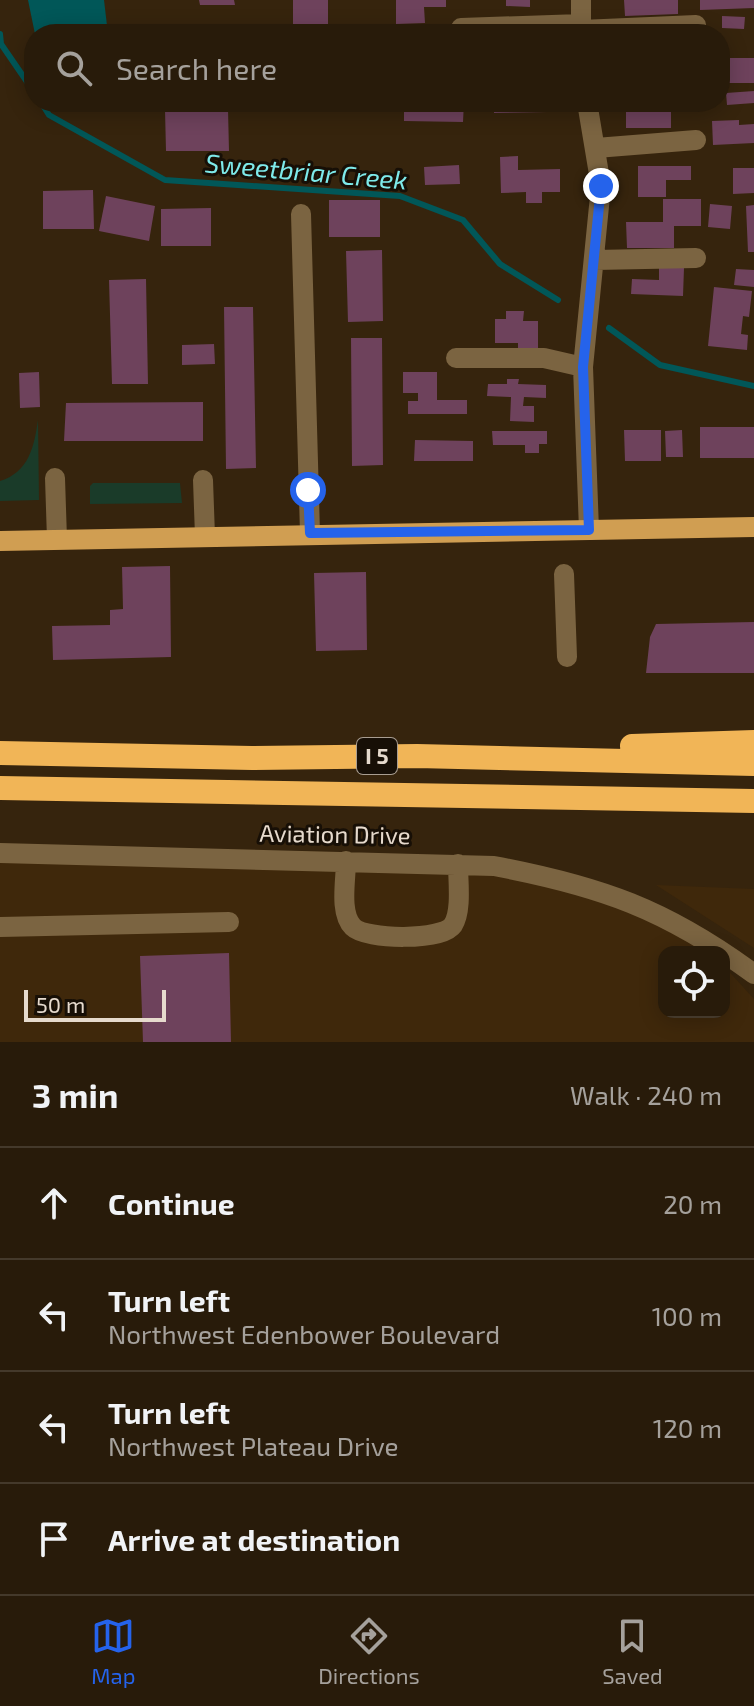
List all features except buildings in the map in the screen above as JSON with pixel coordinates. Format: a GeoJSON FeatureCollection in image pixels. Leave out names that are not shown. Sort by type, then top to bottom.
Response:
{"type":"FeatureCollection","features":[{"type":"Feature","properties":{"kind":"highway"},"geometry":{"type":"LineString","coordinates":[[417,756],[754,742]]}},
{"type":"Feature","properties":{"kind":"highway","name":"I 5"},"geometry":{"type":"LineString","coordinates":[[0,753],[252,758],[417,756],[754,764]]}},
{"type":"Feature","properties":{"kind":"highway","name":"I 5"},"geometry":{"type":"LineString","coordinates":[[0,788],[754,801]]}},
{"type":"Feature","properties":{"kind":"main road"},"geometry":{"type":"LineString","coordinates":[[0,541],[754,527]]}},
{"type":"Feature","properties":{"kind":"street"},"geometry":{"type":"LineString","coordinates":[[581,0],[581,24]]}},
{"type":"Feature","properties":{"kind":"street"},"geometry":{"type":"LineString","coordinates":[[589,112],[601,186],[583,367],[589,530]]}},
{"type":"Feature","properties":{"kind":"street"},"geometry":{"type":"LineString","coordinates":[[596,148],[696,140]]}},
{"type":"Feature","properties":{"kind":"street"},"geometry":{"type":"LineString","coordinates":[[301,214],[310,533]]}},
{"type":"Feature","properties":{"kind":"street"},"geometry":{"type":"LineString","coordinates":[[595,260],[696,258]]}},
{"type":"Feature","properties":{"kind":"street"},"geometry":{"type":"LineString","coordinates":[[456,358],[544,358],[583,367]]}},
{"type":"Feature","properties":{"kind":"street"},"geometry":{"type":"LineString","coordinates":[[55,478],[57,539]]}},
{"type":"Feature","properties":{"kind":"street"},"geometry":{"type":"LineString","coordinates":[[203,480],[205,536]]}},
{"type":"Feature","properties":{"kind":"street"},"geometry":{"type":"LineString","coordinates":[[564,574],[567,657]]}},
{"type":"Feature","properties":{"kind":"street","name":"Aviation Drive"},"geometry":{"type":"LineString","coordinates":[[0,853],[494,866],[567,879],[660,914],[693,931],[754,974]]}},
{"type":"Feature","properties":{"kind":"street"},"geometry":{"type":"LineString","coordinates":[[346,861],[346,913],[352,926],[363,934],[435,936],[453,924],[457,915],[458,864]]}},
{"type":"Feature","properties":{"kind":"street"},"geometry":{"type":"LineString","coordinates":[[0,927],[229,922]]}},
{"type":"Feature","properties":{"kind":"shaded area"},"geometry":{"type":"Polygon","coordinates":[[[0,853],[458,864],[630,901],[702,946],[658,946],[658,1018],[730,1018],[730,973],[754,999],[754,1042],[0,1042],[0,853]]]}},
{"type":"Feature","properties":{"kind":"shaded area"},"geometry":{"type":"Polygon","coordinates":[[[656,885],[754,889],[754,948],[656,885]]]}},
{"type":"Feature","properties":{"kind":"green space"},"geometry":{"type":"Polygon","coordinates":[[[38,420],[39,500],[0,501],[0,481],[24,465],[32,449],[38,420]]]}},
{"type":"Feature","properties":{"kind":"green space"},"geometry":{"type":"Polygon","coordinates":[[[93,483],[180,483],[182,503],[90,504],[90,486],[93,483]]]}},
{"type":"Feature","properties":{"kind":"water"},"geometry":{"type":"Polygon","coordinates":[[[28,0],[104,0],[107,24],[33,24],[28,0]]]}},
{"type":"Feature","properties":{"kind":"waterway","name":"Sweetbriar Creek"},"geometry":{"type":"LineString","coordinates":[[0,34],[1,44],[24,77]]}},
{"type":"Feature","properties":{"kind":"waterway","name":"Sweetbriar Creek"},"geometry":{"type":"LineString","coordinates":[[47,112],[165,180],[400,196],[463,220],[500,264],[558,300]]}},
{"type":"Feature","properties":{"kind":"waterway","name":"Sweetbriar Creek"},"geometry":{"type":"LineString","coordinates":[[609,328],[660,365],[754,386]]}},
{"type":"Feature","properties":{"kind":"route"},"geometry":{"type":"LineString","coordinates":[[308,490],[310,533],[589,530],[583,367],[601,186]]}}]}
